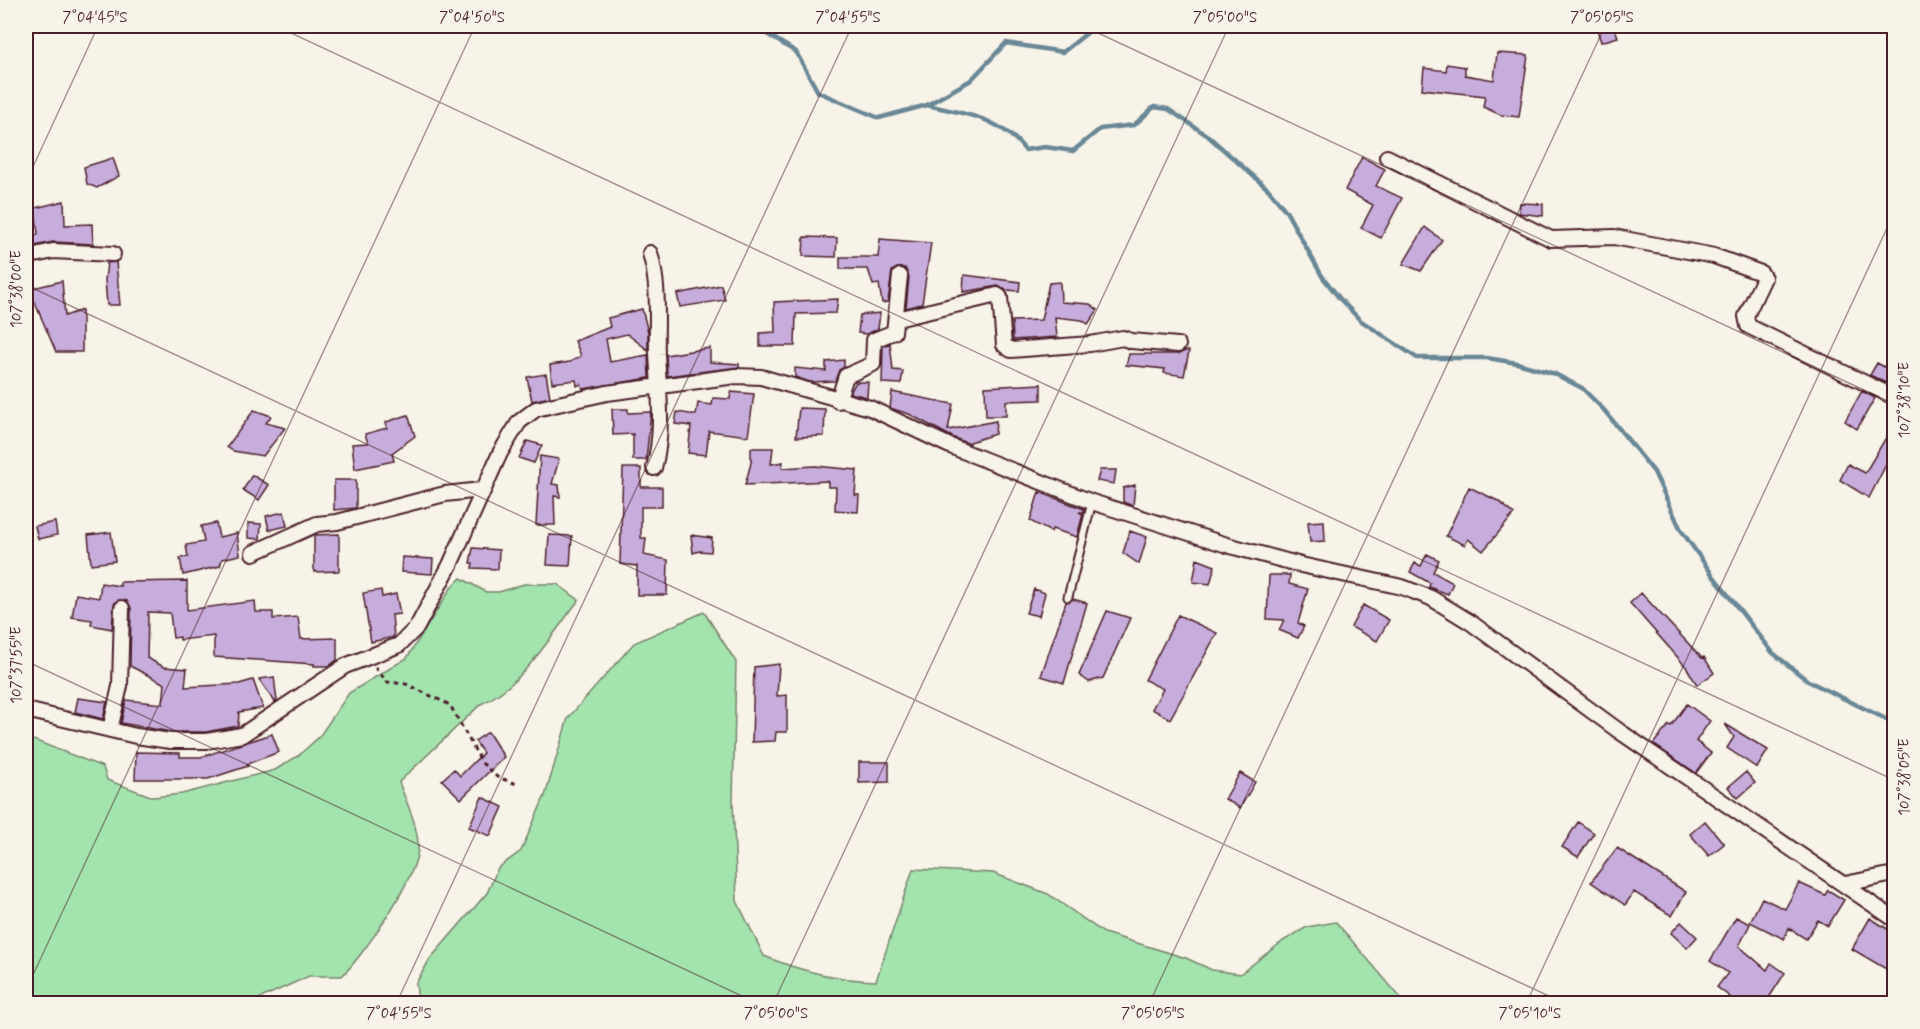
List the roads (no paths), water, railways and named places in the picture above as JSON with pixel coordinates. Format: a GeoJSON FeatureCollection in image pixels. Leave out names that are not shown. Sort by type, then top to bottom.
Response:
{"type":"FeatureCollection","features":[{"type":"Feature","properties":{"kind":"street"},"geometry":{"type":"LineString","coordinates":[[1387,157],[1551,239],[1614,237],[1714,256],[1761,273],[1764,278],[1746,316],[1748,326],[1894,397]]}},
{"type":"Feature","properties":{"kind":"street"},"geometry":{"type":"LineString","coordinates":[[26,257],[60,251],[113,254]]}},
{"type":"Feature","properties":{"kind":"street"},"geometry":{"type":"LineString","coordinates":[[650,253],[658,295],[657,352],[660,387],[660,433],[654,468]]}},
{"type":"Feature","properties":{"kind":"street"},"geometry":{"type":"LineString","coordinates":[[838,401],[846,376],[871,366],[874,361],[874,340],[892,334],[897,319],[900,276]]}},
{"type":"Feature","properties":{"kind":"street"},"geometry":{"type":"LineString","coordinates":[[897,319],[997,295],[1000,297],[1004,345],[1011,350],[1123,338],[1131,341],[1179,345]]}},
{"type":"Feature","properties":{"kind":"street"},"geometry":{"type":"LineString","coordinates":[[26,710],[110,730],[170,741],[207,741],[242,735],[345,666],[399,645],[417,627],[450,565],[482,490],[519,422],[536,409],[607,393],[736,375],[782,383],[898,419],[951,446],[1092,502],[1301,566],[1402,587],[1431,598],[1470,622],[1619,731],[1894,919]]}},
{"type":"Feature","properties":{"kind":"street"},"geometry":{"type":"LineString","coordinates":[[253,554],[317,524],[337,522],[445,494],[482,490]]}},
{"type":"Feature","properties":{"kind":"street"},"geometry":{"type":"LineString","coordinates":[[110,730],[120,686],[122,608]]}},
{"type":"Feature","properties":{"kind":"street"},"geometry":{"type":"LineString","coordinates":[[1845,884],[1894,874]]}},
{"type":"Feature","properties":{"kind":"lane"},"geometry":{"type":"LineString","coordinates":[[1068,597],[1092,502]]}},
{"type":"Feature","properties":{"kind":"waterway"},"geometry":{"type":"LineString","coordinates":[[728,26],[759,29],[796,52],[818,92],[879,118],[927,105],[971,80],[1006,43],[1063,52],[1096,26]]}},
{"type":"Feature","properties":{"kind":"waterway"},"geometry":{"type":"LineString","coordinates":[[927,105],[981,118],[1004,130],[1025,150],[1045,147],[1073,151],[1100,129],[1134,125],[1154,107],[1168,109],[1208,136],[1268,189],[1286,211],[1322,276],[1360,320],[1417,358],[1487,358],[1517,363],[1555,374],[1582,388],[1604,410],[1654,472],[1681,530],[1773,653],[1808,681],[1894,723]]}}]}
